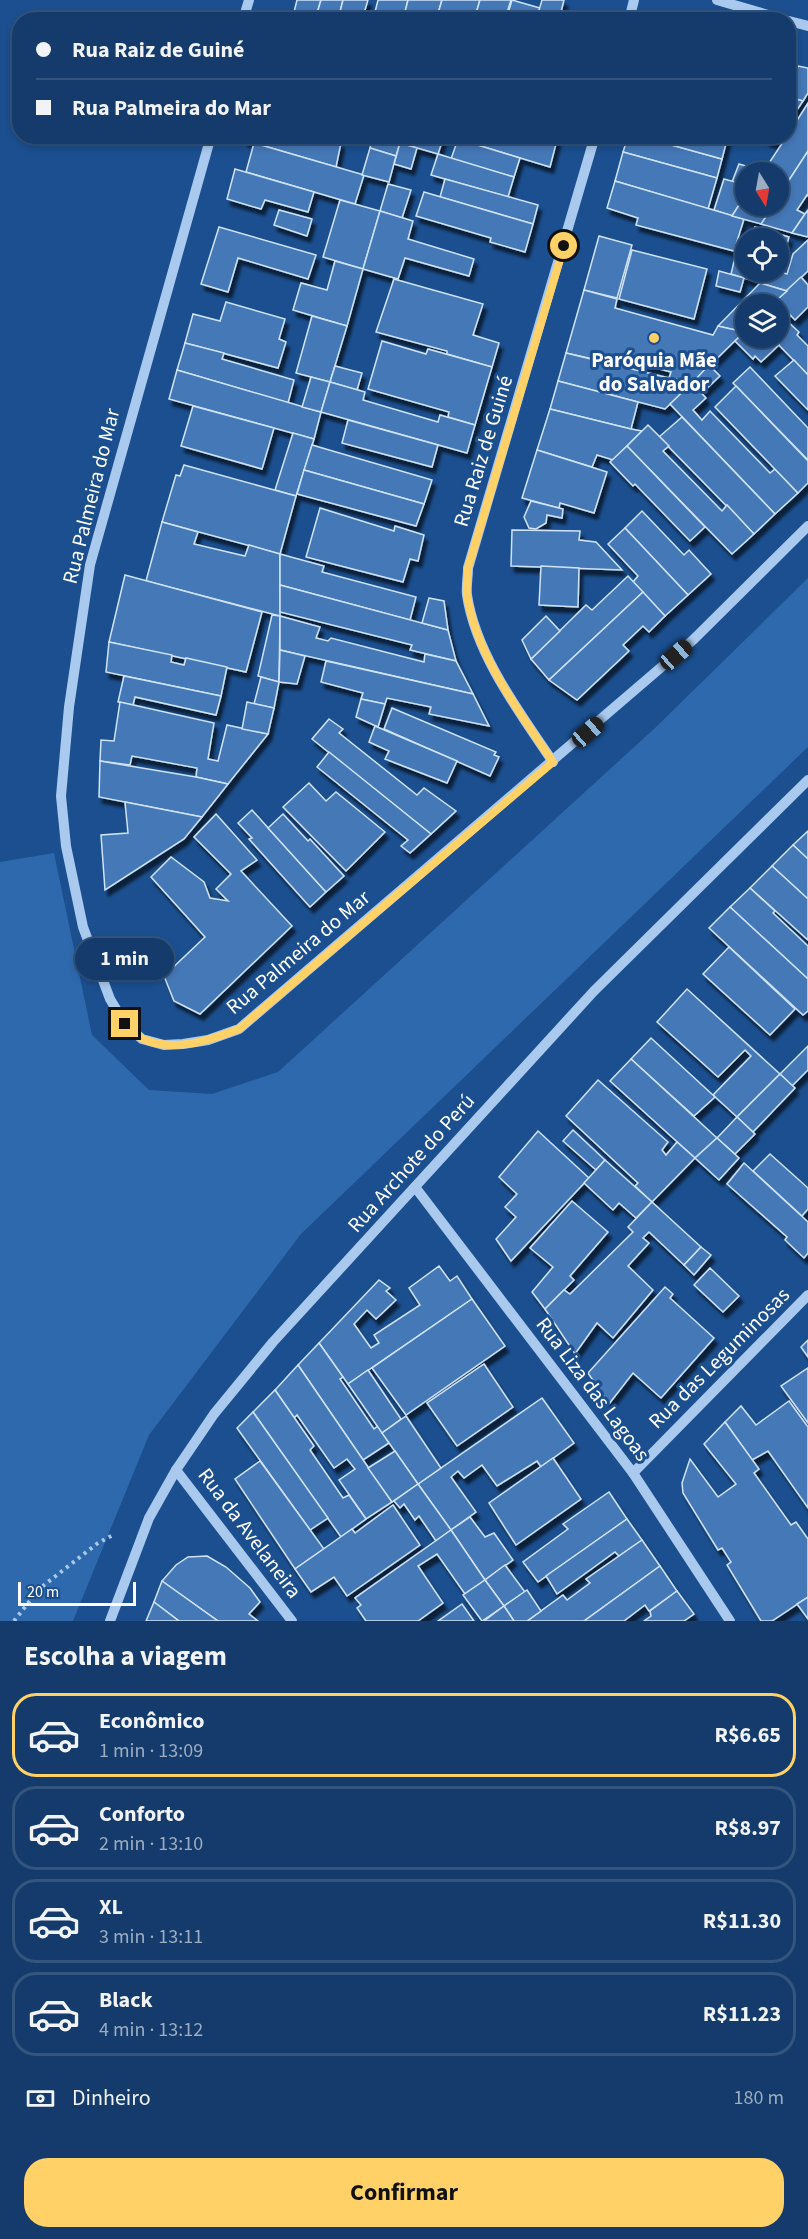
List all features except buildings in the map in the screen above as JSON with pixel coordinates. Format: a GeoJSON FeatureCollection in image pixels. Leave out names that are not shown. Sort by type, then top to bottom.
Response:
{"type":"FeatureCollection","features":[{"type":"Feature","properties":{"kind":"street"},"geometry":{"type":"LineString","coordinates":[[717,0],[759,12]]}},
{"type":"Feature","properties":{"kind":"street","name":"Rua Palmeira do Mar"},"geometry":{"type":"LineString","coordinates":[[209,144],[90,566],[69,707],[61,796],[66,846],[82,927],[110,999],[125,1024],[142,1039],[164,1045],[183,1044],[208,1040],[239,1029],[693,640],[808,526]]}},
{"type":"Feature","properties":{"kind":"street","name":"Rua Raiz de Guiné"},"geometry":{"type":"LineString","coordinates":[[553,762],[505,690],[472,617],[467,593],[468,568],[593,144]]}},
{"type":"Feature","properties":{"kind":"street","name":"Rua Archote do Perú"},"geometry":{"type":"LineString","coordinates":[[110,1621],[149,1518],[176,1470],[214,1414],[273,1342],[594,991],[808,780]]}},
{"type":"Feature","properties":{"kind":"street","name":"Rua Liza das Lagoas"},"geometry":{"type":"LineString","coordinates":[[415,1187],[633,1473],[730,1621]]}},
{"type":"Feature","properties":{"kind":"street","name":"Rua das Leguminosas"},"geometry":{"type":"LineString","coordinates":[[633,1473],[808,1295]]}},
{"type":"Feature","properties":{"kind":"street","name":"Rua da Avelaneira"},"geometry":{"type":"LineString","coordinates":[[176,1470],[292,1621]]}},
{"type":"Feature","properties":{"kind":"path"},"geometry":{"type":"LineString","coordinates":[[14,1621],[39,1589],[98,1543],[149,1518]]}},
{"type":"Feature","properties":{"kind":"shaded area"},"geometry":{"type":"Polygon","coordinates":[[[808,578],[808,747],[301,1234],[149,1435],[73,1621],[0,1621],[0,862],[54,853],[92,1035],[149,1090],[212,1094],[278,1072],[655,728],[808,578]]]}},
{"type":"Feature","properties":{"kind":"place","name":"Paróquia Mãe do Salvador"},"geometry":{"type":"Point","coordinates":[654,338]}},
{"type":"Feature","properties":{"kind":"route"},"geometry":{"type":"LineString","coordinates":[[125,1024],[142,1039],[164,1045],[208,1040],[239,1029],[553,762],[505,690],[472,617],[467,593],[468,568],[564,246]]}}]}
